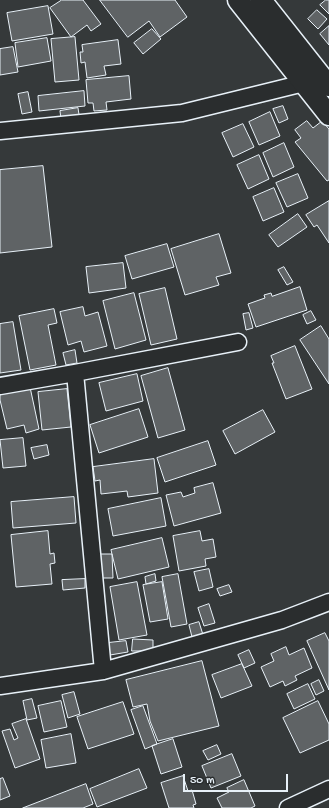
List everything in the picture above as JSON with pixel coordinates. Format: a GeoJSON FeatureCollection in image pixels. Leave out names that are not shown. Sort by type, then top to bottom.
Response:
{"type":"FeatureCollection","features":[{"type":"Feature","properties":{"kind":"street"},"geometry":{"type":"LineString","coordinates":[[238,0],[329,115]]}},
{"type":"Feature","properties":{"kind":"street"},"geometry":{"type":"LineString","coordinates":[[261,0],[329,86]]}},
{"type":"Feature","properties":{"kind":"street"},"geometry":{"type":"LineString","coordinates":[[0,131],[182,113],[304,83]]}},
{"type":"Feature","properties":{"kind":"street"},"geometry":{"type":"LineString","coordinates":[[0,386],[238,342]]}},
{"type":"Feature","properties":{"kind":"street"},"geometry":{"type":"LineString","coordinates":[[75,373],[103,671]]}},
{"type":"Feature","properties":{"kind":"street"},"geometry":{"type":"LineString","coordinates":[[0,686],[103,671],[282,620],[329,602]]}},
{"type":"Feature","properties":{"kind":"street"},"geometry":{"type":"LineString","coordinates":[[288,808],[329,789]]}},
{"type":"Feature","properties":{"kind":"building"},"geometry":{"type":"Polygon","coordinates":[[[62,0],[83,0],[101,24],[91,31],[87,25],[71,37],[50,8],[62,0]]]}},
{"type":"Feature","properties":{"kind":"building"},"geometry":{"type":"Polygon","coordinates":[[[100,0],[175,0],[187,17],[160,37],[149,21],[128,37],[100,0]]]}},
{"type":"Feature","properties":{"kind":"building"},"geometry":{"type":"Polygon","coordinates":[[[326,0],[329,0],[329,14],[320,5],[326,0]]]}},
{"type":"Feature","properties":{"kind":"building"},"geometry":{"type":"Polygon","coordinates":[[[48,6],[53,34],[12,41],[7,13],[48,6]]]}},
{"type":"Feature","properties":{"kind":"building"},"geometry":{"type":"Polygon","coordinates":[[[317,10],[327,19],[318,29],[308,19],[317,10]]]}},
{"type":"Feature","properties":{"kind":"building"},"geometry":{"type":"Polygon","coordinates":[[[329,26],[329,45],[320,34],[329,26]]]}},
{"type":"Feature","properties":{"kind":"building"},"geometry":{"type":"Polygon","coordinates":[[[152,29],[161,39],[143,54],[134,43],[152,29]]]}},
{"type":"Feature","properties":{"kind":"building"},"geometry":{"type":"Polygon","coordinates":[[[75,37],[79,80],[55,82],[51,39],[75,37]]]}},
{"type":"Feature","properties":{"kind":"building"},"geometry":{"type":"Polygon","coordinates":[[[47,38],[51,61],[18,67],[15,43],[47,38]]]}},
{"type":"Feature","properties":{"kind":"building"},"geometry":{"type":"Polygon","coordinates":[[[118,40],[121,64],[104,66],[106,75],[87,78],[85,62],[81,63],[80,52],[83,52],[82,45],[118,40]]]}},
{"type":"Feature","properties":{"kind":"building"},"geometry":{"type":"Polygon","coordinates":[[[13,47],[18,72],[0,75],[0,49],[13,47]]]}},
{"type":"Feature","properties":{"kind":"building"},"geometry":{"type":"Polygon","coordinates":[[[129,76],[131,99],[106,102],[107,110],[94,111],[93,103],[88,103],[86,80],[129,76]]]}},
{"type":"Feature","properties":{"kind":"building"},"geometry":{"type":"Polygon","coordinates":[[[84,91],[85,106],[39,111],[38,96],[84,91]]]}},
{"type":"Feature","properties":{"kind":"building"},"geometry":{"type":"Polygon","coordinates":[[[28,92],[32,112],[22,114],[18,94],[28,92]]]}},
{"type":"Feature","properties":{"kind":"building"},"geometry":{"type":"Polygon","coordinates":[[[283,106],[288,119],[279,123],[273,109],[283,106]]]}},
{"type":"Feature","properties":{"kind":"building"},"geometry":{"type":"Polygon","coordinates":[[[78,108],[80,121],[61,119],[60,111],[78,108]]]}},
{"type":"Feature","properties":{"kind":"building"},"geometry":{"type":"Polygon","coordinates":[[[270,112],[280,136],[259,145],[249,122],[270,112]]]}},
{"type":"Feature","properties":{"kind":"building"},"geometry":{"type":"Polygon","coordinates":[[[307,121],[313,128],[322,121],[329,129],[329,180],[327,181],[295,142],[301,138],[295,130],[307,121]]]}},
{"type":"Feature","properties":{"kind":"building"},"geometry":{"type":"Polygon","coordinates":[[[243,124],[254,147],[233,157],[222,133],[243,124]]]}},
{"type":"Feature","properties":{"kind":"building"},"geometry":{"type":"Polygon","coordinates":[[[284,143],[294,167],[273,177],[263,153],[284,143]]]}},
{"type":"Feature","properties":{"kind":"building"},"geometry":{"type":"Polygon","coordinates":[[[259,155],[269,179],[248,189],[237,165],[259,155]]]}},
{"type":"Feature","properties":{"kind":"building"},"geometry":{"type":"Polygon","coordinates":[[[43,166],[52,247],[0,253],[0,170],[43,166]]]}},
{"type":"Feature","properties":{"kind":"building"},"geometry":{"type":"Polygon","coordinates":[[[298,174],[308,198],[287,207],[276,183],[298,174]]]}},
{"type":"Feature","properties":{"kind":"building"},"geometry":{"type":"Polygon","coordinates":[[[274,188],[284,212],[263,221],[253,197],[274,188]]]}},
{"type":"Feature","properties":{"kind":"building"},"geometry":{"type":"Polygon","coordinates":[[[329,201],[329,243],[317,225],[314,227],[306,215],[329,201]]]}},
{"type":"Feature","properties":{"kind":"building"},"geometry":{"type":"Polygon","coordinates":[[[298,214],[307,227],[278,247],[269,235],[298,214]]]}},
{"type":"Feature","properties":{"kind":"building"},"geometry":{"type":"Polygon","coordinates":[[[219,234],[231,273],[216,277],[219,285],[185,295],[171,249],[219,234]]]}},
{"type":"Feature","properties":{"kind":"building"},"geometry":{"type":"Polygon","coordinates":[[[167,244],[174,267],[132,279],[125,256],[167,244]]]}},
{"type":"Feature","properties":{"kind":"building"},"geometry":{"type":"Polygon","coordinates":[[[123,263],[126,288],[89,293],[86,267],[123,263]]]}},
{"type":"Feature","properties":{"kind":"building"},"geometry":{"type":"Polygon","coordinates":[[[284,267],[293,282],[287,285],[278,270],[284,267]]]}},
{"type":"Feature","properties":{"kind":"building"},"geometry":{"type":"Polygon","coordinates":[[[300,287],[307,310],[256,327],[248,304],[265,298],[264,295],[271,293],[272,296],[300,287]]]}},
{"type":"Feature","properties":{"kind":"building"},"geometry":{"type":"Polygon","coordinates":[[[165,288],[177,339],[151,345],[139,294],[165,288]]]}},
{"type":"Feature","properties":{"kind":"building"},"geometry":{"type":"Polygon","coordinates":[[[134,293],[146,340],[115,349],[103,301],[134,293]]]}},
{"type":"Feature","properties":{"kind":"building"},"geometry":{"type":"Polygon","coordinates":[[[83,307],[85,316],[98,312],[107,346],[84,352],[81,341],[68,345],[60,312],[83,307]]]}},
{"type":"Feature","properties":{"kind":"building"},"geometry":{"type":"Polygon","coordinates":[[[54,309],[57,323],[48,325],[56,365],[30,370],[19,316],[54,309]]]}},
{"type":"Feature","properties":{"kind":"building"},"geometry":{"type":"Polygon","coordinates":[[[311,311],[316,320],[307,324],[303,315],[311,311]]]}},
{"type":"Feature","properties":{"kind":"building"},"geometry":{"type":"Polygon","coordinates":[[[249,313],[253,328],[246,330],[243,314],[249,313]]]}},
{"type":"Feature","properties":{"kind":"building"},"geometry":{"type":"Polygon","coordinates":[[[13,322],[21,370],[0,373],[0,324],[13,322]]]}},
{"type":"Feature","properties":{"kind":"building"},"geometry":{"type":"Polygon","coordinates":[[[321,326],[329,339],[329,384],[300,340],[321,326]]]}},
{"type":"Feature","properties":{"kind":"building"},"geometry":{"type":"Polygon","coordinates":[[[295,346],[312,389],[286,399],[272,363],[274,363],[271,356],[295,346]]]}},
{"type":"Feature","properties":{"kind":"building"},"geometry":{"type":"Polygon","coordinates":[[[75,350],[77,363],[66,365],[63,353],[75,350]]]}},
{"type":"Feature","properties":{"kind":"building"},"geometry":{"type":"Polygon","coordinates":[[[168,368],[185,430],[158,438],[141,376],[168,368]]]}},
{"type":"Feature","properties":{"kind":"building"},"geometry":{"type":"Polygon","coordinates":[[[137,374],[143,401],[106,411],[99,383],[137,374]]]}},
{"type":"Feature","properties":{"kind":"building"},"geometry":{"type":"Polygon","coordinates":[[[30,387],[39,429],[26,433],[24,425],[7,429],[0,394],[30,387]]]}},
{"type":"Feature","properties":{"kind":"building"},"geometry":{"type":"Polygon","coordinates":[[[67,389],[71,427],[42,430],[38,392],[67,389]]]}},
{"type":"Feature","properties":{"kind":"building"},"geometry":{"type":"Polygon","coordinates":[[[139,409],[148,437],[99,453],[90,425],[139,409]]]}},
{"type":"Feature","properties":{"kind":"building"},"geometry":{"type":"Polygon","coordinates":[[[263,410],[275,432],[235,454],[223,431],[263,410]]]}},
{"type":"Feature","properties":{"kind":"building"},"geometry":{"type":"Polygon","coordinates":[[[23,438],[26,466],[3,468],[0,440],[23,438]]]}},
{"type":"Feature","properties":{"kind":"building"},"geometry":{"type":"Polygon","coordinates":[[[208,441],[216,465],[165,482],[157,458],[208,441]]]}},
{"type":"Feature","properties":{"kind":"building"},"geometry":{"type":"Polygon","coordinates":[[[47,445],[49,455],[34,459],[31,448],[47,445]]]}},
{"type":"Feature","properties":{"kind":"building"},"geometry":{"type":"Polygon","coordinates":[[[154,459],[158,493],[128,497],[127,491],[101,494],[100,480],[95,481],[93,467],[154,459]]]}},
{"type":"Feature","properties":{"kind":"building"},"geometry":{"type":"Polygon","coordinates":[[[213,483],[221,513],[174,526],[166,495],[181,492],[183,497],[195,493],[194,488],[213,483]]]}},
{"type":"Feature","properties":{"kind":"building"},"geometry":{"type":"Polygon","coordinates":[[[74,497],[76,523],[13,528],[11,502],[74,497]]]}},
{"type":"Feature","properties":{"kind":"building"},"geometry":{"type":"Polygon","coordinates":[[[161,498],[166,526],[113,536],[108,509],[161,498]]]}},
{"type":"Feature","properties":{"kind":"building"},"geometry":{"type":"Polygon","coordinates":[[[48,531],[50,554],[54,553],[55,563],[50,564],[52,584],[16,587],[11,535],[48,531]]]}},
{"type":"Feature","properties":{"kind":"building"},"geometry":{"type":"Polygon","coordinates":[[[200,531],[202,541],[213,539],[216,557],[205,559],[206,566],[179,571],[173,536],[200,531]]]}},
{"type":"Feature","properties":{"kind":"building"},"geometry":{"type":"Polygon","coordinates":[[[162,538],[169,567],[118,579],[111,550],[162,538]]]}},
{"type":"Feature","properties":{"kind":"building"},"geometry":{"type":"Polygon","coordinates":[[[101,554],[112,554],[113,578],[102,578],[101,554]]]}},
{"type":"Feature","properties":{"kind":"building"},"geometry":{"type":"Polygon","coordinates":[[[209,569],[213,587],[199,591],[194,572],[209,569]]]}},
{"type":"Feature","properties":{"kind":"building"},"geometry":{"type":"Polygon","coordinates":[[[155,574],[156,581],[146,584],[145,577],[155,574]]]}},
{"type":"Feature","properties":{"kind":"building"},"geometry":{"type":"Polygon","coordinates":[[[178,574],[187,624],[171,627],[162,577],[178,574]]]}},
{"type":"Feature","properties":{"kind":"building"},"geometry":{"type":"Polygon","coordinates":[[[85,579],[85,588],[63,590],[62,580],[85,579]]]}},
{"type":"Feature","properties":{"kind":"building"},"geometry":{"type":"Polygon","coordinates":[[[137,582],[147,635],[119,640],[110,587],[137,582]]]}},
{"type":"Feature","properties":{"kind":"building"},"geometry":{"type":"Polygon","coordinates":[[[162,582],[168,619],[150,622],[143,585],[162,582]]]}},
{"type":"Feature","properties":{"kind":"building"},"geometry":{"type":"Polygon","coordinates":[[[229,585],[232,592],[220,596],[217,589],[229,585]]]}},
{"type":"Feature","properties":{"kind":"building"},"geometry":{"type":"Polygon","coordinates":[[[209,604],[215,623],[204,626],[198,608],[209,604]]]}},
{"type":"Feature","properties":{"kind":"building"},"geometry":{"type":"Polygon","coordinates":[[[199,622],[204,638],[193,641],[189,625],[199,622]]]}},
{"type":"Feature","properties":{"kind":"building"},"geometry":{"type":"Polygon","coordinates":[[[325,633],[329,641],[329,690],[307,641],[325,633]]]}},
{"type":"Feature","properties":{"kind":"building"},"geometry":{"type":"Polygon","coordinates":[[[133,639],[153,640],[153,651],[132,651],[133,639]]]}},
{"type":"Feature","properties":{"kind":"building"},"geometry":{"type":"Polygon","coordinates":[[[126,641],[128,652],[110,655],[108,643],[126,641]]]}},
{"type":"Feature","properties":{"kind":"building"},"geometry":{"type":"Polygon","coordinates":[[[286,647],[289,655],[304,648],[312,668],[295,676],[297,680],[285,686],[283,681],[270,687],[261,667],[274,661],[271,654],[286,647]]]}},
{"type":"Feature","properties":{"kind":"building"},"geometry":{"type":"Polygon","coordinates":[[[249,650],[255,663],[244,668],[238,655],[249,650]]]}},
{"type":"Feature","properties":{"kind":"building"},"geometry":{"type":"Polygon","coordinates":[[[202,661],[219,726],[158,741],[150,721],[147,704],[133,707],[126,680],[202,661]]]}},
{"type":"Feature","properties":{"kind":"building"},"geometry":{"type":"Polygon","coordinates":[[[242,664],[252,686],[221,698],[212,675],[242,664]]]}},
{"type":"Feature","properties":{"kind":"building"},"geometry":{"type":"Polygon","coordinates":[[[319,680],[324,691],[316,695],[311,684],[319,680]]]}},
{"type":"Feature","properties":{"kind":"building"},"geometry":{"type":"Polygon","coordinates":[[[308,684],[315,699],[294,709],[287,694],[308,684]]]}},
{"type":"Feature","properties":{"kind":"building"},"geometry":{"type":"Polygon","coordinates":[[[74,692],[80,714],[68,718],[62,695],[74,692]]]}},
{"type":"Feature","properties":{"kind":"building"},"geometry":{"type":"Polygon","coordinates":[[[32,699],[37,718],[27,720],[23,701],[32,699]]]}},
{"type":"Feature","properties":{"kind":"building"},"geometry":{"type":"Polygon","coordinates":[[[61,701],[67,727],[44,732],[38,706],[61,701]]]}},
{"type":"Feature","properties":{"kind":"building"},"geometry":{"type":"Polygon","coordinates":[[[318,701],[329,724],[329,740],[300,753],[283,718],[318,701]]]}},
{"type":"Feature","properties":{"kind":"building"},"geometry":{"type":"Polygon","coordinates":[[[123,702],[134,734],[88,749],[77,717],[123,702]]]}},
{"type":"Feature","properties":{"kind":"building"},"geometry":{"type":"Polygon","coordinates":[[[143,706],[157,744],[145,749],[131,710],[143,706]]]}},
{"type":"Feature","properties":{"kind":"building"},"geometry":{"type":"Polygon","coordinates":[[[26,719],[40,759],[15,768],[2,731],[10,729],[14,740],[18,738],[12,724],[26,719]]]}},
{"type":"Feature","properties":{"kind":"building"},"geometry":{"type":"Polygon","coordinates":[[[71,734],[76,763],[46,768],[41,740],[71,734]]]}},
{"type":"Feature","properties":{"kind":"building"},"geometry":{"type":"Polygon","coordinates":[[[173,739],[182,767],[161,774],[152,746],[173,739]]]}},
{"type":"Feature","properties":{"kind":"building"},"geometry":{"type":"Polygon","coordinates":[[[217,745],[221,754],[208,760],[203,751],[217,745]]]}},
{"type":"Feature","properties":{"kind":"building"},"geometry":{"type":"Polygon","coordinates":[[[232,754],[241,776],[211,788],[202,766],[232,754]]]}},
{"type":"Feature","properties":{"kind":"building"},"geometry":{"type":"Polygon","coordinates":[[[139,769],[147,788],[97,807],[90,789],[139,769]]]}},
{"type":"Feature","properties":{"kind":"building"},"geometry":{"type":"Polygon","coordinates":[[[183,776],[188,791],[192,790],[196,804],[193,805],[194,808],[169,808],[161,783],[183,776]]]}},
{"type":"Feature","properties":{"kind":"building"},"geometry":{"type":"Polygon","coordinates":[[[3,778],[10,796],[0,800],[0,779],[3,778]]]}},
{"type":"Feature","properties":{"kind":"building"},"geometry":{"type":"Polygon","coordinates":[[[244,780],[255,806],[251,808],[222,808],[217,798],[229,792],[227,788],[244,780]]]}},
{"type":"Feature","properties":{"kind":"building"},"geometry":{"type":"Polygon","coordinates":[[[86,784],[93,804],[83,808],[23,808],[86,784]]]}}]}
